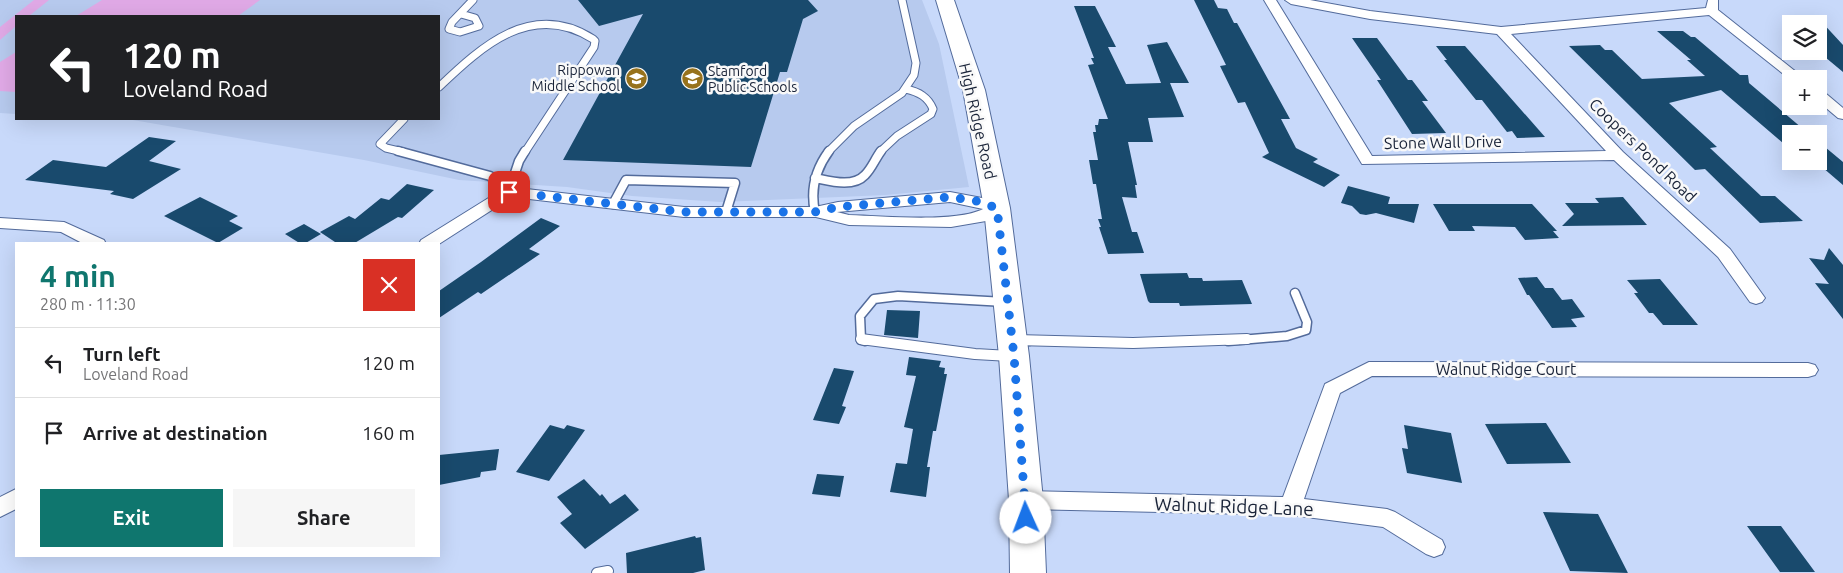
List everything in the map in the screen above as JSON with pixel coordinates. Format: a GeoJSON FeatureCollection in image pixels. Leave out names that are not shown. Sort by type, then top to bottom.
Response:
{"type":"FeatureCollection","features":[{"type":"Feature","properties":{"kind":"main road","name":"High Ridge Road"},"geometry":{"type":"LineString","coordinates":[[945,0],[974,90],[997,208],[1013,348],[1026,500],[1028,573]]}},
{"type":"Feature","properties":{"kind":"street","name":"Stone Wall Drive"},"geometry":{"type":"LineString","coordinates":[[1270,0],[1367,161],[1618,155]]}},
{"type":"Feature","properties":{"kind":"street"},"geometry":{"type":"LineString","coordinates":[[1291,0],[1370,15],[1501,31],[1712,6],[1787,70]]}},
{"type":"Feature","properties":{"kind":"street","name":"Coopers Pond Road"},"geometry":{"type":"LineString","coordinates":[[1501,31],[1618,155],[1724,252],[1756,298]]}},
{"type":"Feature","properties":{"kind":"street"},"geometry":{"type":"LineString","coordinates":[[1827,101],[1843,114]]}},
{"type":"Feature","properties":{"kind":"street"},"geometry":{"type":"LineString","coordinates":[[430,242],[515,193],[684,212],[815,212],[838,207],[950,197],[976,201],[997,208]]}},
{"type":"Feature","properties":{"kind":"street"},"geometry":{"type":"LineString","coordinates":[[815,212],[849,220],[952,222],[980,217],[997,208]]}},
{"type":"Feature","properties":{"kind":"street"},"geometry":{"type":"LineString","coordinates":[[0,223],[64,227],[94,242]]}},
{"type":"Feature","properties":{"kind":"street","name":"Walnut Ridge Court"},"geometry":{"type":"LineString","coordinates":[[1291,506],[1332,390],[1369,369],[1808,370]]}},
{"type":"Feature","properties":{"kind":"street"},"geometry":{"type":"LineString","coordinates":[[0,508],[15,499]]}},
{"type":"Feature","properties":{"kind":"street","name":"Walnut Ridge Lane"},"geometry":{"type":"LineString","coordinates":[[1026,500],[1291,506],[1387,518],[1434,546]]}},
{"type":"Feature","properties":{"kind":"lane"},"geometry":{"type":"LineString","coordinates":[[462,14],[472,0]]}},
{"type":"Feature","properties":{"kind":"lane"},"geometry":{"type":"LineString","coordinates":[[815,212],[812,201],[815,178],[830,150],[854,125],[889,104],[906,89],[915,74],[916,63],[902,0]]}},
{"type":"Feature","properties":{"kind":"lane"},"geometry":{"type":"LineString","coordinates":[[440,86],[480,49],[510,30],[527,25],[565,25],[595,41],[594,47],[519,161],[514,176],[515,193]]}},
{"type":"Feature","properties":{"kind":"lane"},"geometry":{"type":"LineString","coordinates":[[815,178],[840,182],[854,181],[864,176],[877,155],[888,143],[931,114],[933,109],[931,102],[914,91],[906,89]]}},
{"type":"Feature","properties":{"kind":"lane"},"geometry":{"type":"LineString","coordinates":[[403,120],[385,136],[380,144],[386,148],[490,176],[515,193]]}},
{"type":"Feature","properties":{"kind":"lane"},"geometry":{"type":"LineString","coordinates":[[614,204],[626,180],[735,183],[726,212]]}},
{"type":"Feature","properties":{"kind":"lane"},"geometry":{"type":"LineString","coordinates":[[1008,302],[898,296],[874,299],[860,316],[861,340],[975,354],[1074,342],[1228,341],[1296,335],[1306,330],[1307,322],[1295,293]]}},
{"type":"Feature","properties":{"kind":"shaded area","name":"Stamford Public Schools"},"geometry":{"type":"Polygon","coordinates":[[[0,0],[922,0],[939,44],[969,187],[886,195],[720,202],[632,196],[567,187],[459,180],[364,160],[133,120],[440,120],[440,15],[15,15],[15,114],[0,113],[0,0]]]}},
{"type":"Feature","properties":{"kind":"shaded area"},"geometry":{"type":"Polygon","coordinates":[[[34,0],[49,0],[30,15],[15,15],[34,0]]]}},
{"type":"Feature","properties":{"kind":"shaded area"},"geometry":{"type":"Polygon","coordinates":[[[102,0],[260,0],[239,15],[78,15],[102,0]]]}},
{"type":"Feature","properties":{"kind":"shaded area"},"geometry":{"type":"Polygon","coordinates":[[[15,15],[15,27],[0,40],[0,27],[15,15]]]}},
{"type":"Feature","properties":{"kind":"shaded area"},"geometry":{"type":"Polygon","coordinates":[[[15,53],[15,92],[0,91],[0,62],[15,53]]]}},
{"type":"Feature","properties":{"kind":"building","name":"Rippowan Middle School"},"geometry":{"type":"Polygon","coordinates":[[[578,0],[808,0],[818,11],[803,19],[787,72],[780,72],[751,167],[563,160],[643,14],[599,26],[578,0]]]}},
{"type":"Feature","properties":{"kind":"building"},"geometry":{"type":"Polygon","coordinates":[[[1194,0],[1214,0],[1218,8],[1227,9],[1234,23],[1237,23],[1290,119],[1281,119],[1296,148],[1318,159],[1313,162],[1340,175],[1324,187],[1262,157],[1269,153],[1245,102],[1238,103],[1220,66],[1226,65],[1194,0]]]}},
{"type":"Feature","properties":{"kind":"building"},"geometry":{"type":"Polygon","coordinates":[[[1074,6],[1095,6],[1116,47],[1108,47],[1126,84],[1161,83],[1147,45],[1167,42],[1189,83],[1170,83],[1184,117],[1148,118],[1153,142],[1128,142],[1137,185],[1135,185],[1137,198],[1122,197],[1132,232],[1137,232],[1144,253],[1108,254],[1099,227],[1101,227],[1098,219],[1102,219],[1096,184],[1093,184],[1089,160],[1098,160],[1093,132],[1096,132],[1095,125],[1098,125],[1099,119],[1108,119],[1088,65],[1094,64],[1091,58],[1094,58],[1074,6]]]}},
{"type":"Feature","properties":{"kind":"building"},"geometry":{"type":"Polygon","coordinates":[[[1827,28],[1843,45],[1843,72],[1827,59],[1827,28]]]}},
{"type":"Feature","properties":{"kind":"building"},"geometry":{"type":"Polygon","coordinates":[[[1657,31],[1683,31],[1691,37],[1695,37],[1740,75],[1748,75],[1749,83],[1782,111],[1782,115],[1787,115],[1798,125],[1782,125],[1782,142],[1721,90],[1669,103],[1717,147],[1710,148],[1761,196],[1775,196],[1803,221],[1760,223],[1705,169],[1695,170],[1569,46],[1600,45],[1605,50],[1612,50],[1642,79],[1705,76],[1687,60],[1691,60],[1657,31]]]}},
{"type":"Feature","properties":{"kind":"building"},"geometry":{"type":"Polygon","coordinates":[[[1352,38],[1377,38],[1408,80],[1412,80],[1428,101],[1422,101],[1446,133],[1412,134],[1377,80],[1381,80],[1352,38]]]}},
{"type":"Feature","properties":{"kind":"building"},"geometry":{"type":"Polygon","coordinates":[[[1436,46],[1465,46],[1545,137],[1517,138],[1512,131],[1507,132],[1482,100],[1476,100],[1444,60],[1447,60],[1436,46]]]}},
{"type":"Feature","properties":{"kind":"building"},"geometry":{"type":"Polygon","coordinates":[[[149,137],[176,141],[149,161],[181,169],[133,199],[110,194],[114,191],[25,180],[53,160],[106,167],[149,137]]]}},
{"type":"Feature","properties":{"kind":"building"},"geometry":{"type":"Polygon","coordinates":[[[1827,149],[1843,162],[1843,185],[1826,170],[1827,149]]]}},
{"type":"Feature","properties":{"kind":"building"},"geometry":{"type":"Polygon","coordinates":[[[407,184],[434,190],[402,218],[398,217],[356,242],[335,242],[320,232],[349,216],[355,219],[381,198],[389,200],[407,184]]]}},
{"type":"Feature","properties":{"kind":"building"},"geometry":{"type":"Polygon","coordinates":[[[1348,186],[1390,197],[1388,204],[1419,204],[1414,223],[1376,213],[1360,214],[1352,206],[1341,203],[1348,186]]]}},
{"type":"Feature","properties":{"kind":"building"},"geometry":{"type":"Polygon","coordinates":[[[200,197],[238,216],[229,221],[243,228],[220,242],[216,242],[164,216],[200,197]]]}},
{"type":"Feature","properties":{"kind":"building"},"geometry":{"type":"Polygon","coordinates":[[[1623,197],[1647,225],[1562,226],[1574,214],[1565,203],[1599,203],[1595,198],[1623,197]]]}},
{"type":"Feature","properties":{"kind":"building"},"geometry":{"type":"Polygon","coordinates":[[[1433,204],[1532,204],[1557,231],[1553,231],[1559,238],[1525,240],[1515,227],[1472,226],[1475,231],[1449,231],[1433,204]]]}},
{"type":"Feature","properties":{"kind":"building"},"geometry":{"type":"Polygon","coordinates":[[[541,218],[560,226],[529,249],[540,254],[481,294],[478,292],[440,317],[440,290],[541,218]]]}},
{"type":"Feature","properties":{"kind":"building"},"geometry":{"type":"Polygon","coordinates":[[[304,224],[321,234],[307,242],[298,242],[285,234],[304,224]]]}},
{"type":"Feature","properties":{"kind":"building"},"geometry":{"type":"Polygon","coordinates":[[[1829,248],[1843,265],[1843,319],[1815,283],[1829,284],[1809,258],[1824,260],[1829,248]]]}},
{"type":"Feature","properties":{"kind":"building"},"geometry":{"type":"Polygon","coordinates":[[[1187,273],[1189,278],[1202,278],[1203,281],[1242,280],[1252,304],[1180,306],[1179,303],[1150,303],[1148,301],[1140,274],[1187,273]]]}},
{"type":"Feature","properties":{"kind":"building"},"geometry":{"type":"Polygon","coordinates":[[[1537,277],[1545,288],[1553,288],[1562,300],[1572,299],[1585,317],[1571,319],[1577,327],[1552,328],[1529,295],[1527,295],[1518,278],[1537,277]]]}},
{"type":"Feature","properties":{"kind":"building"},"geometry":{"type":"Polygon","coordinates":[[[1660,279],[1698,325],[1663,325],[1653,313],[1649,313],[1634,293],[1638,293],[1627,280],[1660,279]]]}},
{"type":"Feature","properties":{"kind":"building"},"geometry":{"type":"Polygon","coordinates":[[[887,310],[920,311],[918,338],[884,335],[887,310]]]}},
{"type":"Feature","properties":{"kind":"building"},"geometry":{"type":"Polygon","coordinates":[[[909,357],[941,361],[939,367],[945,368],[944,374],[947,374],[936,431],[933,431],[927,467],[930,467],[926,497],[890,492],[896,463],[907,464],[913,429],[904,427],[916,376],[906,375],[909,357]]]}},
{"type":"Feature","properties":{"kind":"building"},"geometry":{"type":"Polygon","coordinates":[[[834,368],[854,371],[842,406],[846,407],[839,424],[813,420],[834,368]]]}},
{"type":"Feature","properties":{"kind":"building"},"geometry":{"type":"Polygon","coordinates":[[[1546,423],[1571,463],[1507,464],[1485,424],[1546,423]]]}},
{"type":"Feature","properties":{"kind":"building"},"geometry":{"type":"Polygon","coordinates":[[[550,425],[564,429],[567,425],[585,430],[549,481],[516,472],[550,425]]]}},
{"type":"Feature","properties":{"kind":"building"},"geometry":{"type":"Polygon","coordinates":[[[1404,425],[1451,433],[1462,483],[1407,473],[1402,448],[1408,449],[1404,425]]]}},
{"type":"Feature","properties":{"kind":"building"},"geometry":{"type":"Polygon","coordinates":[[[499,449],[496,470],[481,472],[480,477],[440,485],[440,455],[499,449]]]}},
{"type":"Feature","properties":{"kind":"building"},"geometry":{"type":"Polygon","coordinates":[[[817,474],[844,476],[840,497],[812,494],[817,474]]]}},
{"type":"Feature","properties":{"kind":"building"},"geometry":{"type":"Polygon","coordinates":[[[584,479],[600,496],[602,494],[610,504],[625,494],[639,510],[585,549],[560,523],[572,514],[557,497],[584,479]]]}},
{"type":"Feature","properties":{"kind":"building"},"geometry":{"type":"Polygon","coordinates":[[[1543,512],[1598,514],[1628,573],[1570,571],[1543,512]]]}},
{"type":"Feature","properties":{"kind":"building"},"geometry":{"type":"Polygon","coordinates":[[[1747,526],[1781,526],[1815,572],[1780,572],[1747,526]]]}},
{"type":"Feature","properties":{"kind":"building"},"geometry":{"type":"Polygon","coordinates":[[[695,536],[696,538],[701,537],[705,570],[693,573],[627,573],[626,553],[695,536]]]}},
{"type":"Feature","properties":{"kind":"place","name":"Rippowan Middle School"},"geometry":{"type":"Point","coordinates":[636,78]}},
{"type":"Feature","properties":{"kind":"place","name":"Stamford Public Schools"},"geometry":{"type":"Point","coordinates":[692,79]}},
{"type":"Feature","properties":{"kind":"route"},"geometry":{"type":"LineString","coordinates":[[509,192],[684,212],[815,212],[838,207],[950,197],[964,198],[997,208],[1014,356],[1026,518]]}}]}
